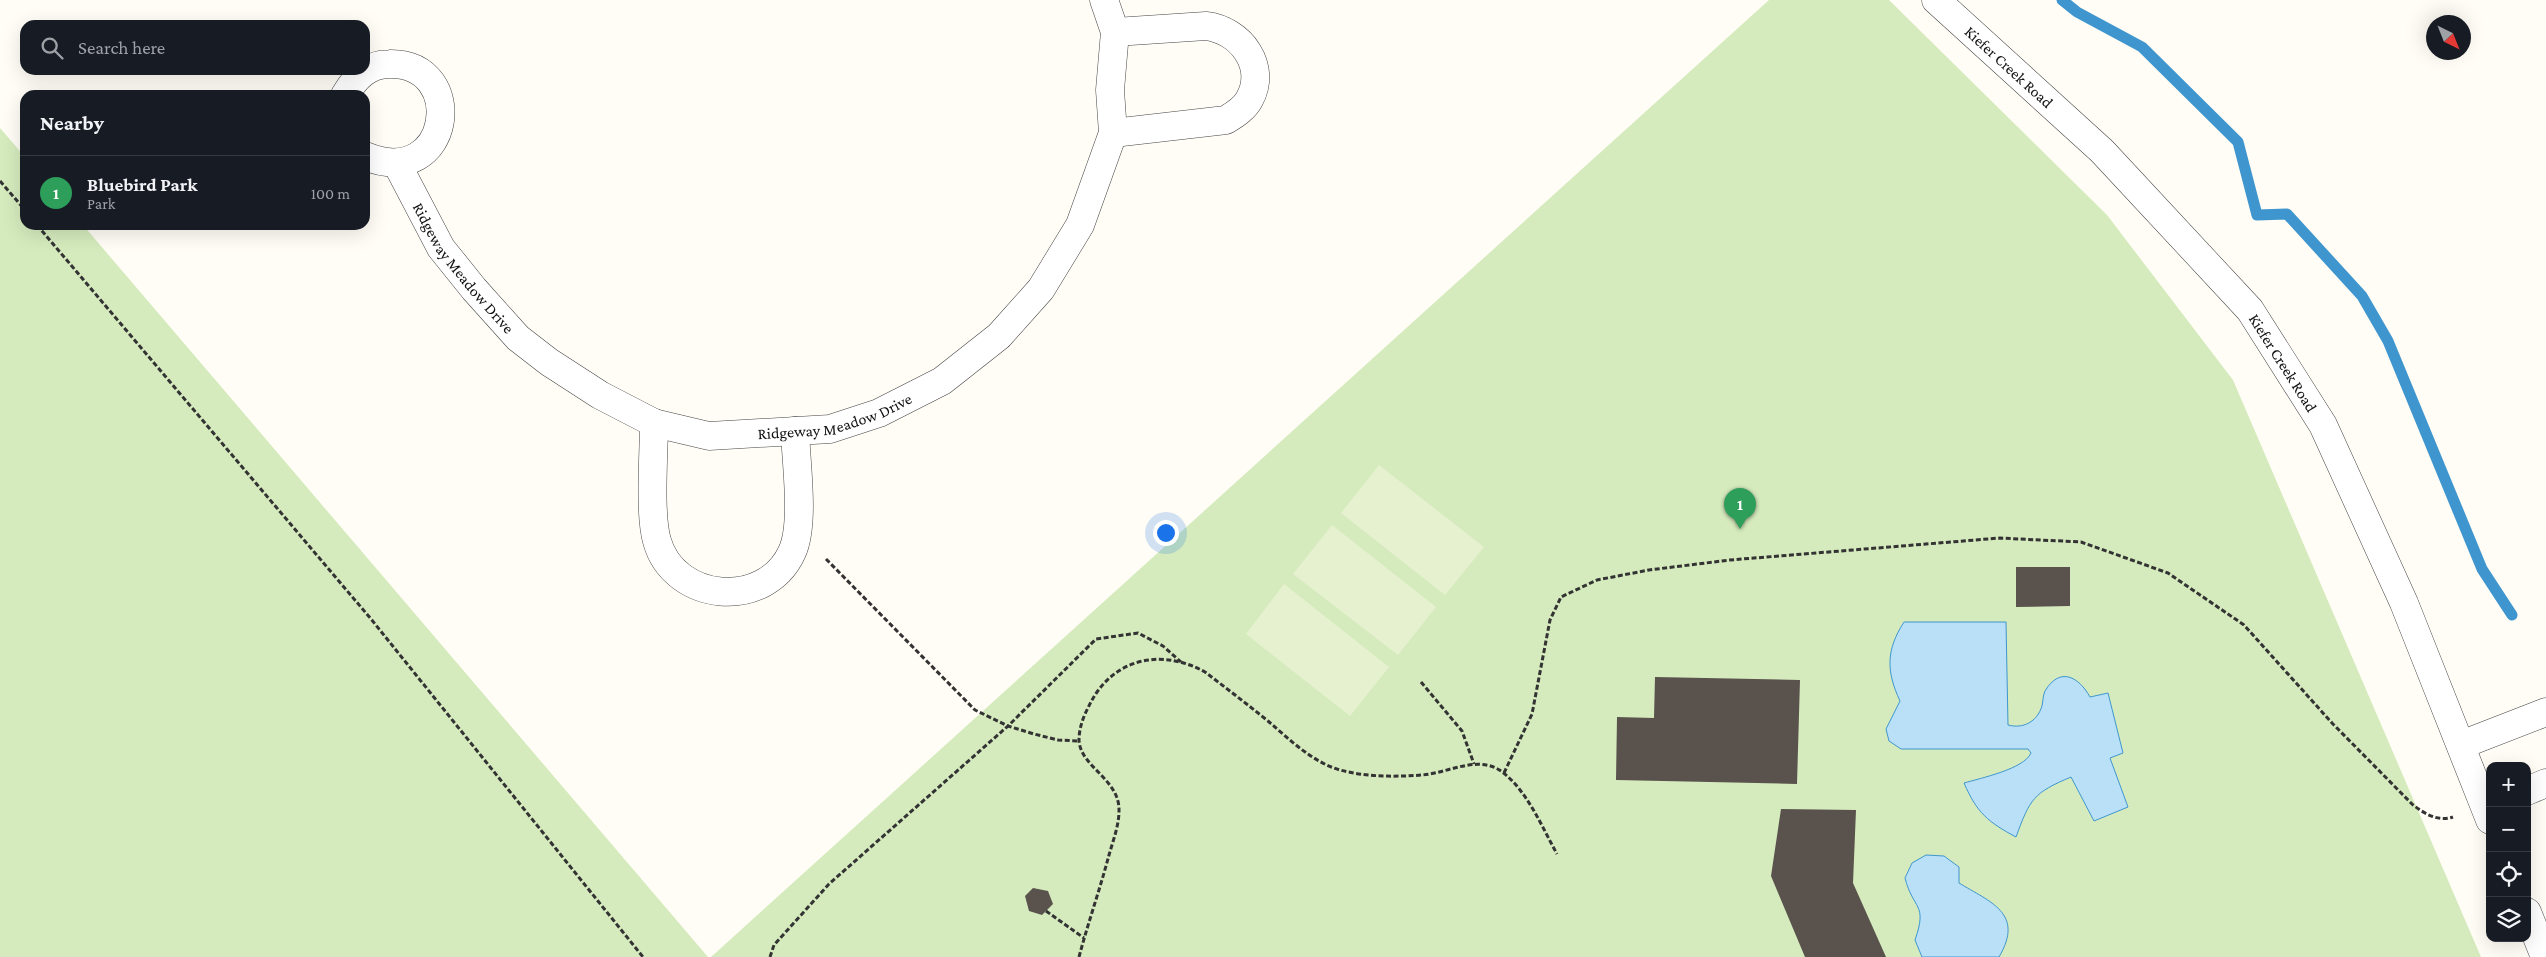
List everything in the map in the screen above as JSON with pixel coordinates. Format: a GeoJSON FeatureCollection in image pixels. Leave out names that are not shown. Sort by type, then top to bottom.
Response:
{"type":"FeatureCollection","features":[{"type":"Feature","properties":{"kind":"street","name":"Ridgeway Meadow Drive"},"geometry":{"type":"LineString","coordinates":[[397,164],[441,248],[518,338],[549,362],[600,395],[654,423],[709,436],[830,429],[879,413],[942,381],[999,336],[1041,289],[1080,225],[1113,133],[1110,90],[1115,32],[1104,0]]}},
{"type":"Feature","properties":{"kind":"street","name":"Kiefer Creek Road"},"geometry":{"type":"LineString","coordinates":[[1936,0],[2102,152],[2250,310],[2323,425],[2404,602],[2486,807]]}},
{"type":"Feature","properties":{"kind":"street"},"geometry":{"type":"LineString","coordinates":[[1113,133],[1226,120],[1239,112],[1250,100],[1255,77],[1253,62],[1245,48],[1236,37],[1221,28],[1206,26],[1115,32]]}},
{"type":"Feature","properties":{"kind":"street"},"geometry":{"type":"LineString","coordinates":[[370,68],[382,64],[399,64],[414,69],[427,78],[437,91],[441,106],[441,122],[436,137],[426,150],[413,159],[397,164],[380,163],[370,158]]}},
{"type":"Feature","properties":{"kind":"street"},"geometry":{"type":"LineString","coordinates":[[348,90],[353,81],[360,75]]}},
{"type":"Feature","properties":{"kind":"street"},"geometry":{"type":"LineString","coordinates":[[654,423],[654,516],[657,540],[667,563],[685,581],[710,592],[735,593],[759,585],[779,570],[792,552],[798,524],[795,431]]}},
{"type":"Feature","properties":{"kind":"street"},"geometry":{"type":"LineString","coordinates":[[2461,745],[2546,712]]}},
{"type":"Feature","properties":{"kind":"street"},"geometry":{"type":"LineString","coordinates":[[2531,789],[2546,783]]}},
{"type":"Feature","properties":{"kind":"street"},"geometry":{"type":"LineString","coordinates":[[2531,922],[2545,957]]}},
{"type":"Feature","properties":{"kind":"path"},"geometry":{"type":"LineString","coordinates":[[0,181],[20,204]]}},
{"type":"Feature","properties":{"kind":"path"},"geometry":{"type":"LineString","coordinates":[[41,230],[371,619],[643,957]]}},
{"type":"Feature","properties":{"kind":"path"},"geometry":{"type":"LineString","coordinates":[[1504,773],[1532,714],[1550,620],[1561,596],[1597,580],[1649,570],[1730,560],[2000,538],[2081,542],[2168,573],[2244,624],[2332,723],[2413,805],[2428,816],[2447,819],[2486,812]]}},
{"type":"Feature","properties":{"kind":"path"},"geometry":{"type":"LineString","coordinates":[[820,553],[975,710],[1008,726],[1058,740],[1079,742]]}},
{"type":"Feature","properties":{"kind":"path"},"geometry":{"type":"LineString","coordinates":[[770,957],[774,945],[829,884],[1008,726],[1096,639],[1138,633],[1163,646],[1181,662]]}},
{"type":"Feature","properties":{"kind":"path"},"geometry":{"type":"LineString","coordinates":[[1079,957],[1114,838],[1120,810],[1116,795],[1104,775],[1088,761],[1079,742],[1082,720],[1093,695],[1111,674],[1132,663],[1156,659],[1181,662],[1205,672],[1301,748],[1338,770],[1366,776],[1398,776],[1425,775],[1474,764],[1490,766],[1504,773],[1524,795],[1557,854]]}},
{"type":"Feature","properties":{"kind":"path"},"geometry":{"type":"LineString","coordinates":[[1421,682],[1462,731],[1474,764]]}},
{"type":"Feature","properties":{"kind":"path"},"geometry":{"type":"LineString","coordinates":[[1046,911],[1084,938]]}},
{"type":"Feature","properties":{"kind":"green space"},"geometry":{"type":"Polygon","coordinates":[[[1769,0],[1889,0],[2107,215],[2233,380],[2481,957],[711,957],[1769,0]]]}},
{"type":"Feature","properties":{"kind":"green space"},"geometry":{"type":"Polygon","coordinates":[[[0,128],[20,151],[20,230],[87,230],[708,957],[0,957],[0,128]]]}},
{"type":"Feature","properties":{"kind":"green space"},"geometry":{"type":"Polygon","coordinates":[[[1379,465],[1484,547],[1445,595],[1341,513],[1379,465]]]}},
{"type":"Feature","properties":{"kind":"green space"},"geometry":{"type":"Polygon","coordinates":[[[1332,525],[1436,607],[1398,655],[1293,574],[1332,525]]]}},
{"type":"Feature","properties":{"kind":"green space"},"geometry":{"type":"Polygon","coordinates":[[[1284,584],[1389,667],[1350,716],[1246,634],[1284,584]]]}},
{"type":"Feature","properties":{"kind":"water"},"geometry":{"type":"Polygon","coordinates":[[[1904,622],[2006,622],[2008,725],[2024,725],[2033,720],[2040,712],[2045,691],[2051,683],[2063,677],[2075,680],[2086,690],[2090,697],[2108,693],[2123,753],[2110,758],[2128,807],[2094,821],[2071,777],[2048,788],[2034,799],[2025,814],[2016,837],[1984,816],[1964,783],[2020,764],[2031,753],[2028,749],[1901,749],[1889,741],[1886,729],[1900,701],[1890,670],[1891,651],[1904,622]]]}},
{"type":"Feature","properties":{"kind":"water"},"geometry":{"type":"Polygon","coordinates":[[[1926,855],[1944,856],[1959,867],[1959,883],[1992,903],[2006,919],[2008,930],[2006,942],[1999,957],[1922,957],[1915,940],[1919,928],[1920,913],[1905,878],[1912,863],[1926,855]]]}},
{"type":"Feature","properties":{"kind":"building"},"geometry":{"type":"Polygon","coordinates":[[[2016,567],[2070,567],[2070,606],[2016,607],[2016,567]]]}},
{"type":"Feature","properties":{"kind":"building"},"geometry":{"type":"Polygon","coordinates":[[[1655,677],[1800,680],[1797,784],[1616,780],[1617,717],[1654,718],[1655,677]]]}},
{"type":"Feature","properties":{"kind":"building"},"geometry":{"type":"Polygon","coordinates":[[[1781,809],[1856,810],[1853,883],[1886,957],[1805,957],[1771,876],[1781,809]]]}},
{"type":"Feature","properties":{"kind":"building"},"geometry":{"type":"Polygon","coordinates":[[[1033,888],[1048,891],[1053,904],[1042,915],[1029,911],[1025,896],[1033,888]]]}},
{"type":"Feature","properties":{"kind":"waterway"},"geometry":{"type":"LineString","coordinates":[[2062,0],[2077,12],[2142,47],[2238,142],[2257,215],[2287,214],[2362,296],[2388,341],[2482,569],[2512,615]]}},
{"type":"Feature","properties":{"kind":"place","name":"Bluebird Park"},"geometry":{"type":"Point","coordinates":[1740,529]}}]}
